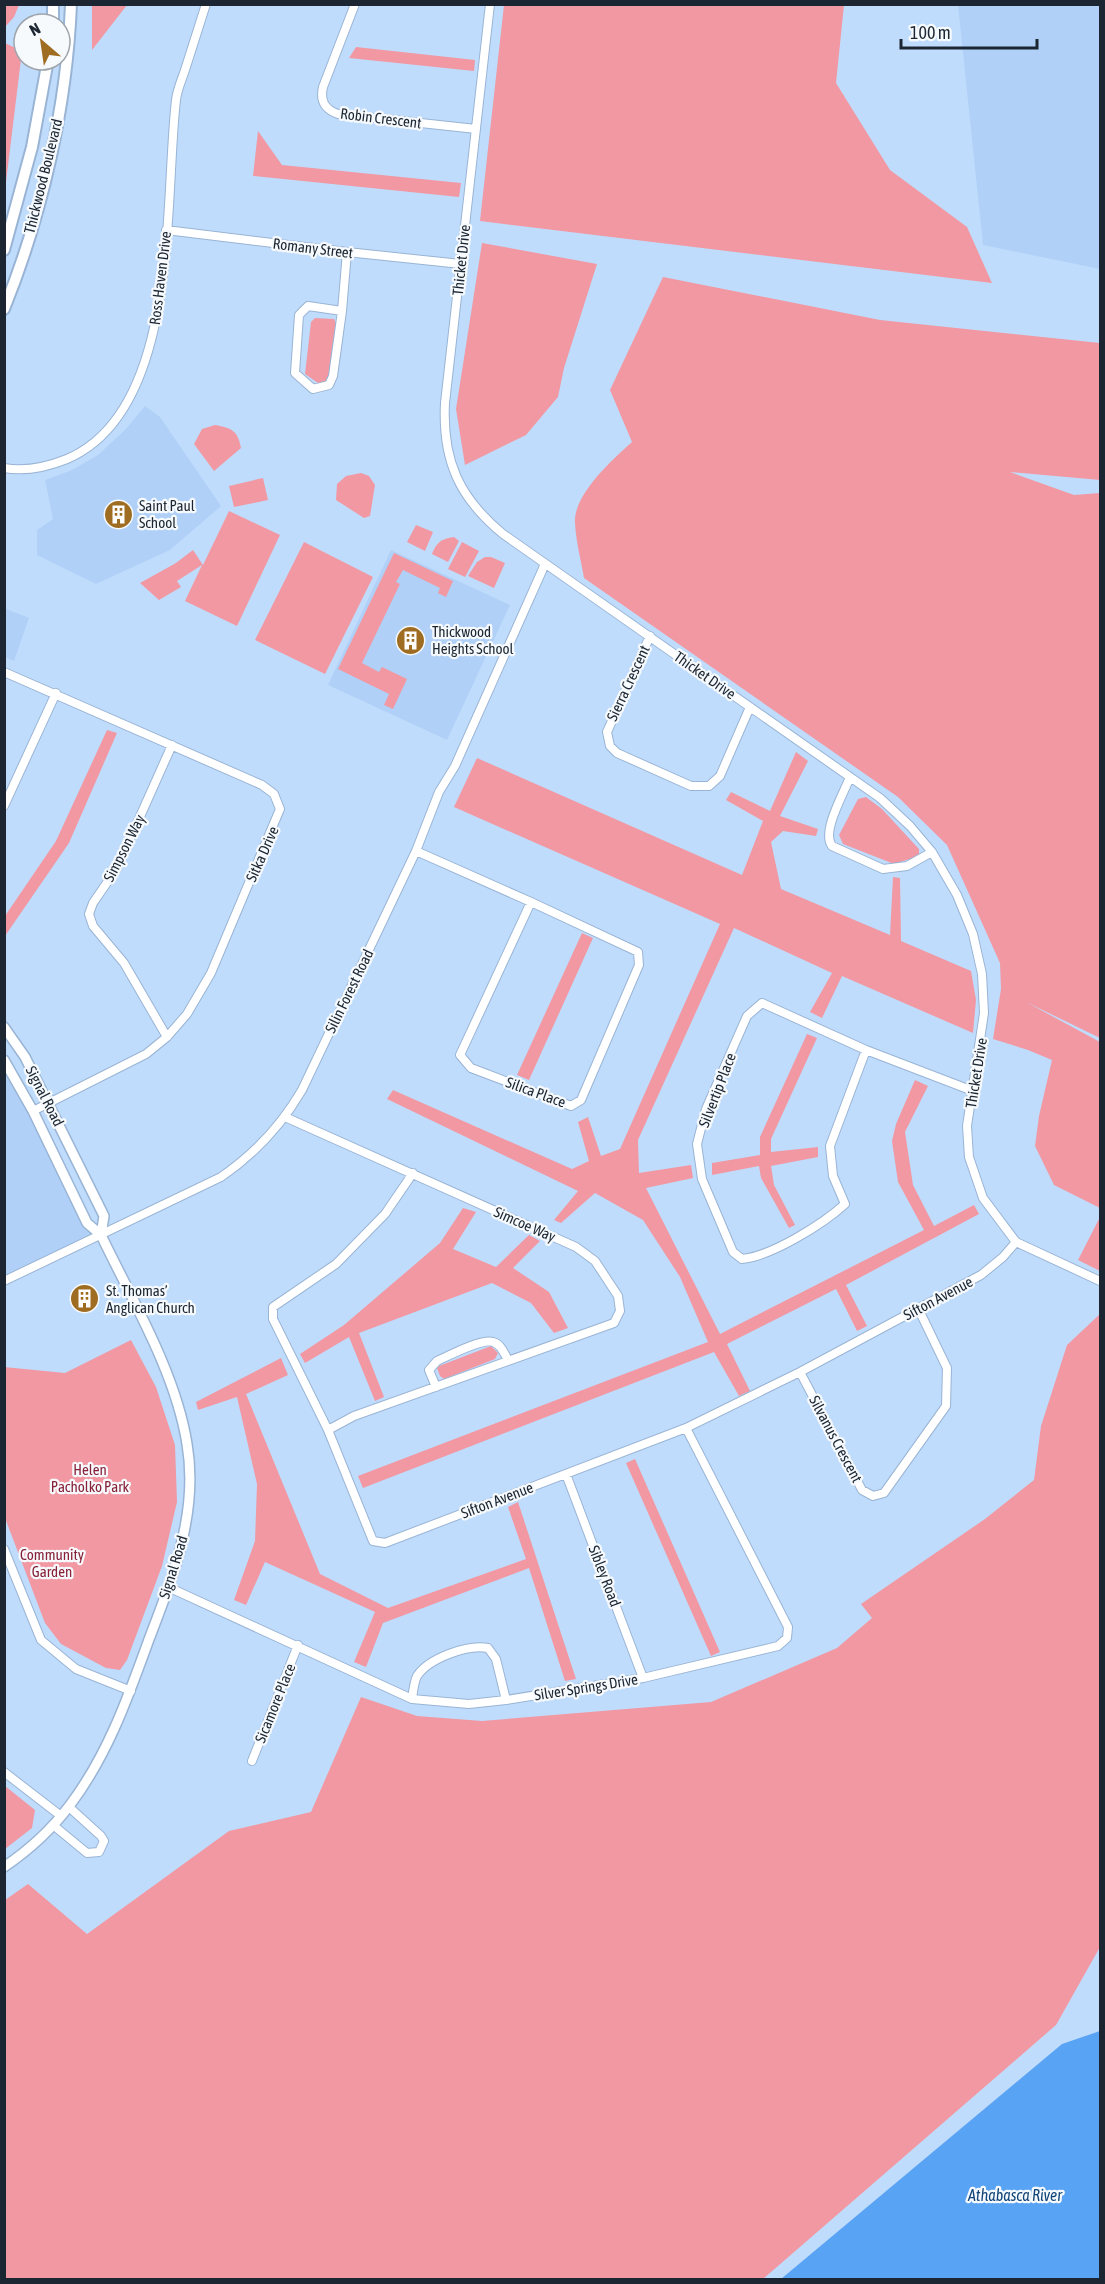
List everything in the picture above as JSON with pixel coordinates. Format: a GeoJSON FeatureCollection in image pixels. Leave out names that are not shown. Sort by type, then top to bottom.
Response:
{"type":"FeatureCollection","features":[{"type":"Feature","properties":{"kind":"main road","name":"Thickwood Boulevard"},"geometry":{"type":"LineString","coordinates":[[4,309],[17,277],[53,150],[65,75],[71,4]]}},
{"type":"Feature","properties":{"kind":"main road","name":"Thickwood Boulevard"},"geometry":{"type":"LineString","coordinates":[[4,250],[32,147],[46,72]]}},
{"type":"Feature","properties":{"kind":"street","name":"Ross Haven Drive"},"geometry":{"type":"LineString","coordinates":[[4,468],[28,469],[74,456],[100,438],[120,416],[140,377],[151,344],[158,306],[176,97],[206,4]]}},
{"type":"Feature","properties":{"kind":"street","name":"Robin Crescent"},"geometry":{"type":"LineString","coordinates":[[355,4],[323,87],[321,98],[327,107],[338,114],[476,129]]}},
{"type":"Feature","properties":{"kind":"street","name":"Thicket Drive"},"geometry":{"type":"LineString","coordinates":[[490,4],[444,418],[449,459],[458,482],[474,506],[499,530],[880,798],[900,816],[932,852],[966,915],[973,934],[982,975],[983,1028],[967,1126],[969,1157],[983,1198],[1016,1242],[1101,1281]]}},
{"type":"Feature","properties":{"kind":"street","name":"Romany Street"},"geometry":{"type":"LineString","coordinates":[[166,230],[461,264]]}},
{"type":"Feature","properties":{"kind":"street"},"geometry":{"type":"LineString","coordinates":[[342,312],[308,306],[299,315],[295,372],[314,389],[328,385],[333,376],[342,312],[347,252]]}},
{"type":"Feature","properties":{"kind":"street","name":"Silin Forest Road"},"geometry":{"type":"LineString","coordinates":[[4,1281],[221,1177],[251,1155],[285,1117],[302,1090],[416,851],[440,792],[455,766],[545,564]]}},
{"type":"Feature","properties":{"kind":"street","name":"Sierra Crescent"},"geometry":{"type":"LineString","coordinates":[[650,636],[608,728],[608,742],[617,753],[691,786],[709,786],[720,776],[750,707]]}},
{"type":"Feature","properties":{"kind":"street","name":"Sitka Drive"},"geometry":{"type":"LineString","coordinates":[[4,672],[262,785],[274,794],[280,809],[203,988],[187,1014],[166,1037],[133,1062],[33,1111]]}},
{"type":"Feature","properties":{"kind":"street"},"geometry":{"type":"LineString","coordinates":[[4,806],[56,693]]}},
{"type":"Feature","properties":{"kind":"street","name":"Simpson Way"},"geometry":{"type":"LineString","coordinates":[[166,1037],[124,963],[93,926],[89,914],[93,903],[117,868],[171,745]]}},
{"type":"Feature","properties":{"kind":"street"},"geometry":{"type":"LineString","coordinates":[[850,777],[828,831],[828,842],[832,846],[875,866],[892,869],[907,866],[932,852]]}},
{"type":"Feature","properties":{"kind":"street","name":"Silica Place"},"geometry":{"type":"LineString","coordinates":[[416,851],[531,902],[638,952],[639,965],[581,1100],[571,1106],[471,1068],[460,1055],[531,902]]}},
{"type":"Feature","properties":{"kind":"street","name":"Silvertip Place"},"geometry":{"type":"LineString","coordinates":[[866,1050],[830,1146],[833,1176],[846,1204],[825,1221],[755,1258],[742,1259],[733,1251],[702,1179],[697,1144],[706,1109],[747,1016],[762,1003],[866,1050],[973,1091]]}},
{"type":"Feature","properties":{"kind":"street","name":"Signal Road"},"geometry":{"type":"LineString","coordinates":[[4,1027],[25,1057],[104,1216],[101,1235]]}},
{"type":"Feature","properties":{"kind":"street","name":"Signal Road"},"geometry":{"type":"LineString","coordinates":[[4,1060],[33,1111],[87,1223],[101,1235],[173,1389],[182,1418],[190,1467],[188,1510],[182,1544],[114,1732],[99,1762],[69,1807],[28,1849],[4,1867]]}},
{"type":"Feature","properties":{"kind":"street","name":"Simcoe Way"},"geometry":{"type":"LineString","coordinates":[[285,1117],[576,1247],[595,1261],[618,1296],[621,1311],[614,1323],[354,1416],[328,1430]]}},
{"type":"Feature","properties":{"kind":"street","name":"Sifton Avenue"},"geometry":{"type":"LineString","coordinates":[[413,1173],[385,1214],[336,1264],[273,1307],[273,1318],[328,1430],[373,1541],[385,1543],[686,1428],[800,1372],[981,1275],[1003,1257],[1016,1242]]}},
{"type":"Feature","properties":{"kind":"street","name":"Silvanus Crescent"},"geometry":{"type":"LineString","coordinates":[[800,1372],[862,1490],[873,1496],[884,1493],[946,1406],[947,1368],[918,1308]]}},
{"type":"Feature","properties":{"kind":"street"},"geometry":{"type":"LineString","coordinates":[[435,1387],[429,1370],[437,1361],[484,1341],[492,1341],[500,1346],[508,1360]]}},
{"type":"Feature","properties":{"kind":"street","name":"Silver Springs Drive"},"geometry":{"type":"LineString","coordinates":[[168,1587],[411,1699],[469,1704],[507,1700],[643,1678],[778,1646],[787,1638],[788,1627],[686,1428]]}},
{"type":"Feature","properties":{"kind":"street","name":"Sibley Road"},"geometry":{"type":"LineString","coordinates":[[566,1474],[643,1678]]}},
{"type":"Feature","properties":{"kind":"street"},"geometry":{"type":"LineString","coordinates":[[4,1549],[41,1640],[76,1669],[130,1691]]}},
{"type":"Feature","properties":{"kind":"street","name":"Sicamore Place"},"geometry":{"type":"LineString","coordinates":[[252,1761],[298,1645]]}},
{"type":"Feature","properties":{"kind":"street"},"geometry":{"type":"LineString","coordinates":[[411,1699],[417,1677],[430,1662],[476,1646],[488,1648],[496,1659],[507,1700]]}},
{"type":"Feature","properties":{"kind":"street"},"geometry":{"type":"LineString","coordinates":[[4,1772],[61,1816]]}},
{"type":"Feature","properties":{"kind":"street"},"geometry":{"type":"LineString","coordinates":[[53,1825],[87,1853],[99,1852],[104,1841],[101,1836],[69,1807]]}},
{"type":"Feature","properties":{"kind":"shaded area"},"geometry":{"type":"Polygon","coordinates":[[[958,5],[1100,5],[1100,269],[983,245],[958,5]]]}},
{"type":"Feature","properties":{"kind":"shaded area"},"geometry":{"type":"Polygon","coordinates":[[[145,406],[160,417],[221,506],[170,550],[96,584],[37,555],[37,530],[53,519],[45,480],[72,470],[98,455],[126,429],[145,406]]]}},
{"type":"Feature","properties":{"kind":"shaded area"},"geometry":{"type":"Polygon","coordinates":[[[391,550],[510,605],[447,740],[328,685],[391,550]]]}},
{"type":"Feature","properties":{"kind":"shaded area"},"geometry":{"type":"Polygon","coordinates":[[[4,608],[29,618],[14,661],[5,657],[4,608]]]}},
{"type":"Feature","properties":{"kind":"shaded area"},"geometry":{"type":"Polygon","coordinates":[[[4,1060],[87,1223],[101,1235],[4,1281],[4,1060]]]}},
{"type":"Feature","properties":{"kind":"green space"},"geometry":{"type":"Polygon","coordinates":[[[5,4],[19,5],[16,12],[12,12],[12,19],[5,27],[5,4]]]}},
{"type":"Feature","properties":{"kind":"green space"},"geometry":{"type":"Polygon","coordinates":[[[92,5],[127,5],[92,50],[92,5]]]}},
{"type":"Feature","properties":{"kind":"green space"},"geometry":{"type":"Polygon","coordinates":[[[504,5],[844,5],[836,83],[890,170],[967,227],[992,283],[480,221],[504,5]]]}},
{"type":"Feature","properties":{"kind":"green space"},"geometry":{"type":"Polygon","coordinates":[[[5,43],[12,46],[12,72],[19,72],[6,182],[4,181],[5,43]]]}},
{"type":"Feature","properties":{"kind":"green space"},"geometry":{"type":"Polygon","coordinates":[[[356,47],[475,60],[474,71],[349,58],[356,47]]]}},
{"type":"Feature","properties":{"kind":"green space"},"geometry":{"type":"Polygon","coordinates":[[[258,131],[282,165],[461,183],[459,197],[253,176],[258,131]]]}},
{"type":"Feature","properties":{"kind":"green space"},"geometry":{"type":"Polygon","coordinates":[[[482,243],[597,264],[564,368],[558,397],[526,435],[465,465],[456,409],[482,243]]]}},
{"type":"Feature","properties":{"kind":"green space"},"geometry":{"type":"Polygon","coordinates":[[[663,277],[880,320],[1100,343],[1100,480],[1010,472],[1074,495],[1100,493],[1100,1038],[1026,1002],[1100,1042],[1100,1208],[1054,1185],[1035,1146],[1039,1116],[1052,1060],[993,1039],[1001,989],[1000,963],[947,845],[898,797],[584,578],[577,544],[576,512],[580,501],[595,479],[632,442],[610,390],[663,277]]]}},
{"type":"Feature","properties":{"kind":"green space"},"geometry":{"type":"Polygon","coordinates":[[[315,318],[334,319],[337,326],[330,378],[325,383],[318,383],[305,374],[311,322],[315,318]]]}},
{"type":"Feature","properties":{"kind":"green space"},"geometry":{"type":"Polygon","coordinates":[[[215,425],[233,431],[241,448],[214,471],[194,444],[202,429],[215,425]]]}},
{"type":"Feature","properties":{"kind":"green space"},"geometry":{"type":"Polygon","coordinates":[[[361,473],[369,476],[375,485],[370,516],[364,518],[336,500],[337,484],[346,476],[361,473]]]}},
{"type":"Feature","properties":{"kind":"green space"},"geometry":{"type":"Polygon","coordinates":[[[263,478],[268,500],[234,507],[229,486],[263,478]]]}},
{"type":"Feature","properties":{"kind":"green space"},"geometry":{"type":"Polygon","coordinates":[[[229,511],[280,535],[237,626],[185,601],[202,565],[177,581],[181,587],[159,600],[140,583],[176,563],[193,550],[203,565],[229,511]]]}},
{"type":"Feature","properties":{"kind":"green space"},"geometry":{"type":"Polygon","coordinates":[[[416,525],[433,532],[425,551],[407,542],[416,525]]]}},
{"type":"Feature","properties":{"kind":"green space"},"geometry":{"type":"Polygon","coordinates":[[[454,537],[459,541],[448,562],[432,554],[440,542],[454,537]]]}},
{"type":"Feature","properties":{"kind":"green space"},"geometry":{"type":"Polygon","coordinates":[[[304,542],[373,577],[325,674],[255,640],[304,542]]]}},
{"type":"Feature","properties":{"kind":"green space"},"geometry":{"type":"Polygon","coordinates":[[[462,542],[479,551],[465,577],[448,569],[462,542]]]}},
{"type":"Feature","properties":{"kind":"green space"},"geometry":{"type":"Polygon","coordinates":[[[394,553],[453,581],[446,597],[438,593],[440,588],[403,570],[396,582],[400,584],[362,663],[379,672],[382,667],[407,679],[393,709],[384,705],[389,694],[338,669],[394,553]]]}},
{"type":"Feature","properties":{"kind":"green space"},"geometry":{"type":"Polygon","coordinates":[[[485,557],[505,563],[494,588],[468,576],[477,562],[485,557]]]}},
{"type":"Feature","properties":{"kind":"green space"},"geometry":{"type":"Polygon","coordinates":[[[107,730],[117,733],[69,843],[5,936],[5,916],[56,841],[107,730]]]}},
{"type":"Feature","properties":{"kind":"green space"},"geometry":{"type":"Polygon","coordinates":[[[796,752],[808,761],[780,816],[818,829],[816,836],[783,831],[771,842],[781,889],[890,935],[893,877],[900,878],[901,941],[971,971],[976,1000],[973,1033],[842,976],[822,1018],[810,1012],[832,973],[734,928],[638,1140],[639,1173],[691,1165],[693,1178],[646,1188],[720,1334],[924,1230],[898,1182],[892,1141],[896,1124],[915,1080],[928,1086],[905,1132],[913,1185],[934,1226],[974,1205],[979,1214],[846,1285],[867,1326],[857,1331],[836,1289],[727,1344],[750,1391],[739,1396],[714,1352],[363,1488],[358,1476],[708,1342],[680,1277],[643,1220],[595,1193],[561,1223],[554,1220],[578,1191],[387,1099],[393,1090],[572,1169],[589,1161],[578,1122],[588,1117],[601,1156],[620,1149],[720,924],[454,807],[477,758],[742,875],[763,821],[726,800],[731,792],[770,811],[796,752]]]}},
{"type":"Feature","properties":{"kind":"green space"},"geometry":{"type":"Polygon","coordinates":[[[866,797],[882,809],[919,849],[919,856],[894,864],[843,844],[839,835],[858,799],[866,797]]]}},
{"type":"Feature","properties":{"kind":"green space"},"geometry":{"type":"Polygon","coordinates":[[[582,933],[593,938],[529,1080],[517,1075],[582,933]]]}},
{"type":"Feature","properties":{"kind":"green space"},"geometry":{"type":"Polygon","coordinates":[[[807,1034],[817,1038],[771,1139],[771,1152],[818,1147],[818,1157],[771,1166],[774,1185],[795,1225],[789,1228],[761,1178],[759,1166],[712,1175],[712,1163],[760,1155],[760,1137],[807,1034]]]}},
{"type":"Feature","properties":{"kind":"green space"},"geometry":{"type":"Polygon","coordinates":[[[463,1208],[476,1212],[453,1249],[496,1267],[529,1235],[540,1241],[513,1268],[549,1292],[568,1328],[554,1333],[531,1303],[492,1283],[359,1333],[384,1397],[375,1401],[349,1337],[305,1363],[300,1354],[344,1325],[440,1243],[463,1208]]]}},
{"type":"Feature","properties":{"kind":"green space"},"geometry":{"type":"Polygon","coordinates":[[[1100,1217],[1100,1271],[1078,1260],[1100,1217]]]}},
{"type":"Feature","properties":{"kind":"green space"},"geometry":{"type":"Polygon","coordinates":[[[1100,1314],[1100,1947],[1056,2025],[763,2279],[5,2279],[5,1900],[28,1884],[87,1934],[229,1831],[311,1812],[361,1697],[417,1716],[482,1721],[711,1702],[837,1648],[872,1618],[861,1604],[985,1519],[1034,1480],[1041,1426],[1067,1345],[1100,1314]]]}},
{"type":"Feature","properties":{"kind":"green space","name":"Helen Pacholko Park"},"geometry":{"type":"Polygon","coordinates":[[[131,1340],[156,1387],[175,1445],[177,1502],[162,1566],[127,1660],[120,1670],[106,1668],[61,1644],[45,1623],[5,1518],[4,1367],[65,1373],[131,1340]]]}},
{"type":"Feature","properties":{"kind":"green space"},"geometry":{"type":"Polygon","coordinates":[[[491,1346],[498,1353],[495,1359],[444,1379],[440,1376],[437,1368],[439,1366],[491,1346]]]}},
{"type":"Feature","properties":{"kind":"green space"},"geometry":{"type":"Polygon","coordinates":[[[281,1358],[288,1375],[246,1394],[320,1574],[388,1608],[526,1559],[508,1507],[518,1502],[576,1679],[565,1681],[529,1568],[383,1623],[366,1667],[354,1662],[375,1612],[265,1562],[246,1605],[234,1600],[255,1541],[257,1484],[237,1397],[198,1410],[196,1402],[281,1358]]]}},
{"type":"Feature","properties":{"kind":"green space"},"geometry":{"type":"Polygon","coordinates":[[[635,1459],[720,1652],[711,1656],[626,1463],[635,1459]]]}},
{"type":"Feature","properties":{"kind":"green space"},"geometry":{"type":"Polygon","coordinates":[[[5,1786],[35,1810],[32,1828],[5,1849],[5,1786]]]}},
{"type":"Feature","properties":{"kind":"water","name":"Athabasca River"},"geometry":{"type":"Polygon","coordinates":[[[1100,2031],[1100,2279],[781,2279],[1062,2044],[1100,2031]]]}},
{"type":"Feature","properties":{"kind":"place","name":"Saint Paul School"},"geometry":{"type":"Point","coordinates":[118,514]}},
{"type":"Feature","properties":{"kind":"place","name":"Thickwood Heights School"},"geometry":{"type":"Point","coordinates":[411,640]}},
{"type":"Feature","properties":{"kind":"place","name":"St. Thomas’ Anglican Church"},"geometry":{"type":"Point","coordinates":[85,1299]}},
{"type":"Feature","properties":{"kind":"park label","name":"Community Garden"},"geometry":{"type":"Point","coordinates":[52,1562]}}]}
